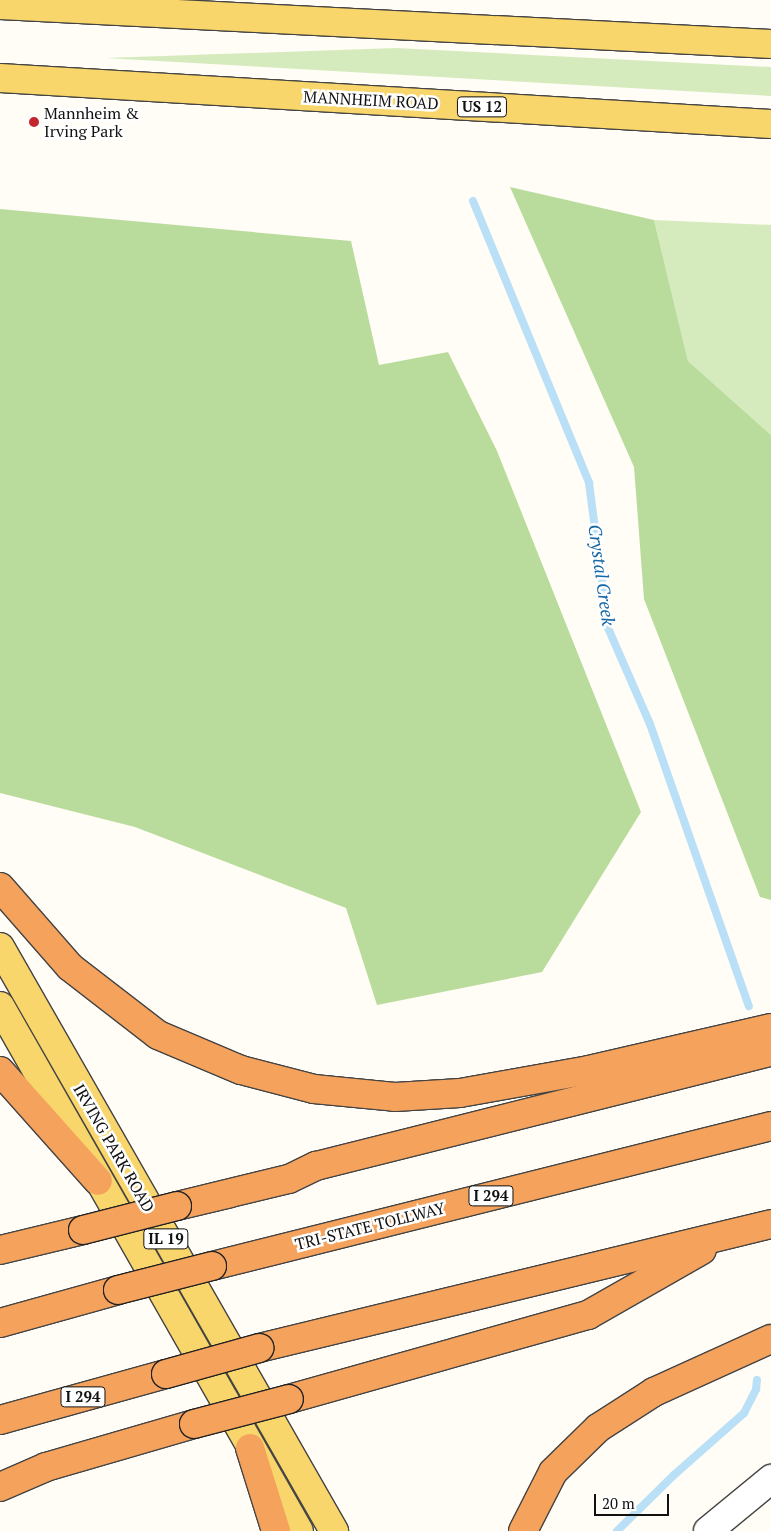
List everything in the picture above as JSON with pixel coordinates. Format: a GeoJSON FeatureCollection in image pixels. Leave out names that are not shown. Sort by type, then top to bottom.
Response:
{"type":"FeatureCollection","features":[{"type":"Feature","properties":{"kind":"highway"},"geometry":{"type":"LineString","coordinates":[[0,887],[70,968],[158,1034],[241,1070],[314,1089],[395,1097],[460,1094],[628,1062],[771,1028]]}},
{"type":"Feature","properties":{"kind":"highway"},"geometry":{"type":"LineString","coordinates":[[0,1235],[80,1223],[174,1201],[288,1179],[316,1166],[771,1052]]}},
{"type":"Feature","properties":{"kind":"highway"},"geometry":{"type":"LineString","coordinates":[[0,1071],[98,1180]]}},
{"type":"Feature","properties":{"kind":"highway","name":"TRI-STATE TOLLWAY"},"geometry":{"type":"LineString","coordinates":[[0,1322],[212,1266],[771,1126]]}},
{"type":"Feature","properties":{"kind":"highway"},"geometry":{"type":"LineString","coordinates":[[0,1250],[80,1223]]}},
{"type":"Feature","properties":{"kind":"highway","name":"I 294"},"geometry":{"type":"LineString","coordinates":[[0,1420],[259,1348],[771,1224]]}},
{"type":"Feature","properties":{"kind":"highway"},"geometry":{"type":"LineString","coordinates":[[0,1487],[46,1466],[588,1315],[731,1234]]}},
{"type":"Feature","properties":{"kind":"highway"},"geometry":{"type":"LineString","coordinates":[[523,1531],[553,1472],[598,1428],[654,1392],[771,1339]]}},
{"type":"Feature","properties":{"kind":"highway"},"geometry":{"type":"LineString","coordinates":[[250,1448],[276,1531]]}},
{"type":"Feature","properties":{"kind":"main road"},"geometry":{"type":"LineString","coordinates":[[233,0],[276,19]]}},
{"type":"Feature","properties":{"kind":"main road"},"geometry":{"type":"LineString","coordinates":[[0,5],[771,44]]}},
{"type":"Feature","properties":{"kind":"main road","name":"MANNHEIM ROAD"},"geometry":{"type":"LineString","coordinates":[[0,78],[771,124]]}},
{"type":"Feature","properties":{"kind":"main road","name":"IRVING PARK ROAD"},"geometry":{"type":"LineString","coordinates":[[0,946],[334,1531]]}},
{"type":"Feature","properties":{"kind":"main road","name":"IRVING PARK ROAD"},"geometry":{"type":"LineString","coordinates":[[0,1006],[250,1448],[299,1531]]}},
{"type":"Feature","properties":{"kind":"street"},"geometry":{"type":"LineString","coordinates":[[708,1531],[771,1479]]}},
{"type":"Feature","properties":{"kind":"green space"},"geometry":{"type":"Polygon","coordinates":[[[396,48],[771,67],[771,96],[105,58],[396,48]]]}},
{"type":"Feature","properties":{"kind":"green space"},"geometry":{"type":"Polygon","coordinates":[[[510,187],[654,220],[688,361],[771,435],[771,900],[760,897],[644,599],[634,467],[510,187]]]}},
{"type":"Feature","properties":{"kind":"green space"},"geometry":{"type":"Polygon","coordinates":[[[0,209],[351,241],[379,365],[448,352],[497,451],[641,812],[542,972],[377,1005],[346,908],[135,827],[0,793],[0,209]]]}},
{"type":"Feature","properties":{"kind":"green space"},"geometry":{"type":"Polygon","coordinates":[[[654,220],[771,225],[771,435],[688,361],[654,220]]]}},
{"type":"Feature","properties":{"kind":"waterway","name":"Crystal Creek"},"geometry":{"type":"LineString","coordinates":[[473,201],[589,483],[608,628],[650,724],[749,1006]]}},
{"type":"Feature","properties":{"kind":"waterway","name":"Crystal Creek"},"geometry":{"type":"LineString","coordinates":[[617,1531],[674,1475],[744,1413],[756,1389],[757,1380]]}},
{"type":"Feature","properties":{"kind":"place","name":"Mannheim & Irving Park"},"geometry":{"type":"Point","coordinates":[34,122]}}]}
